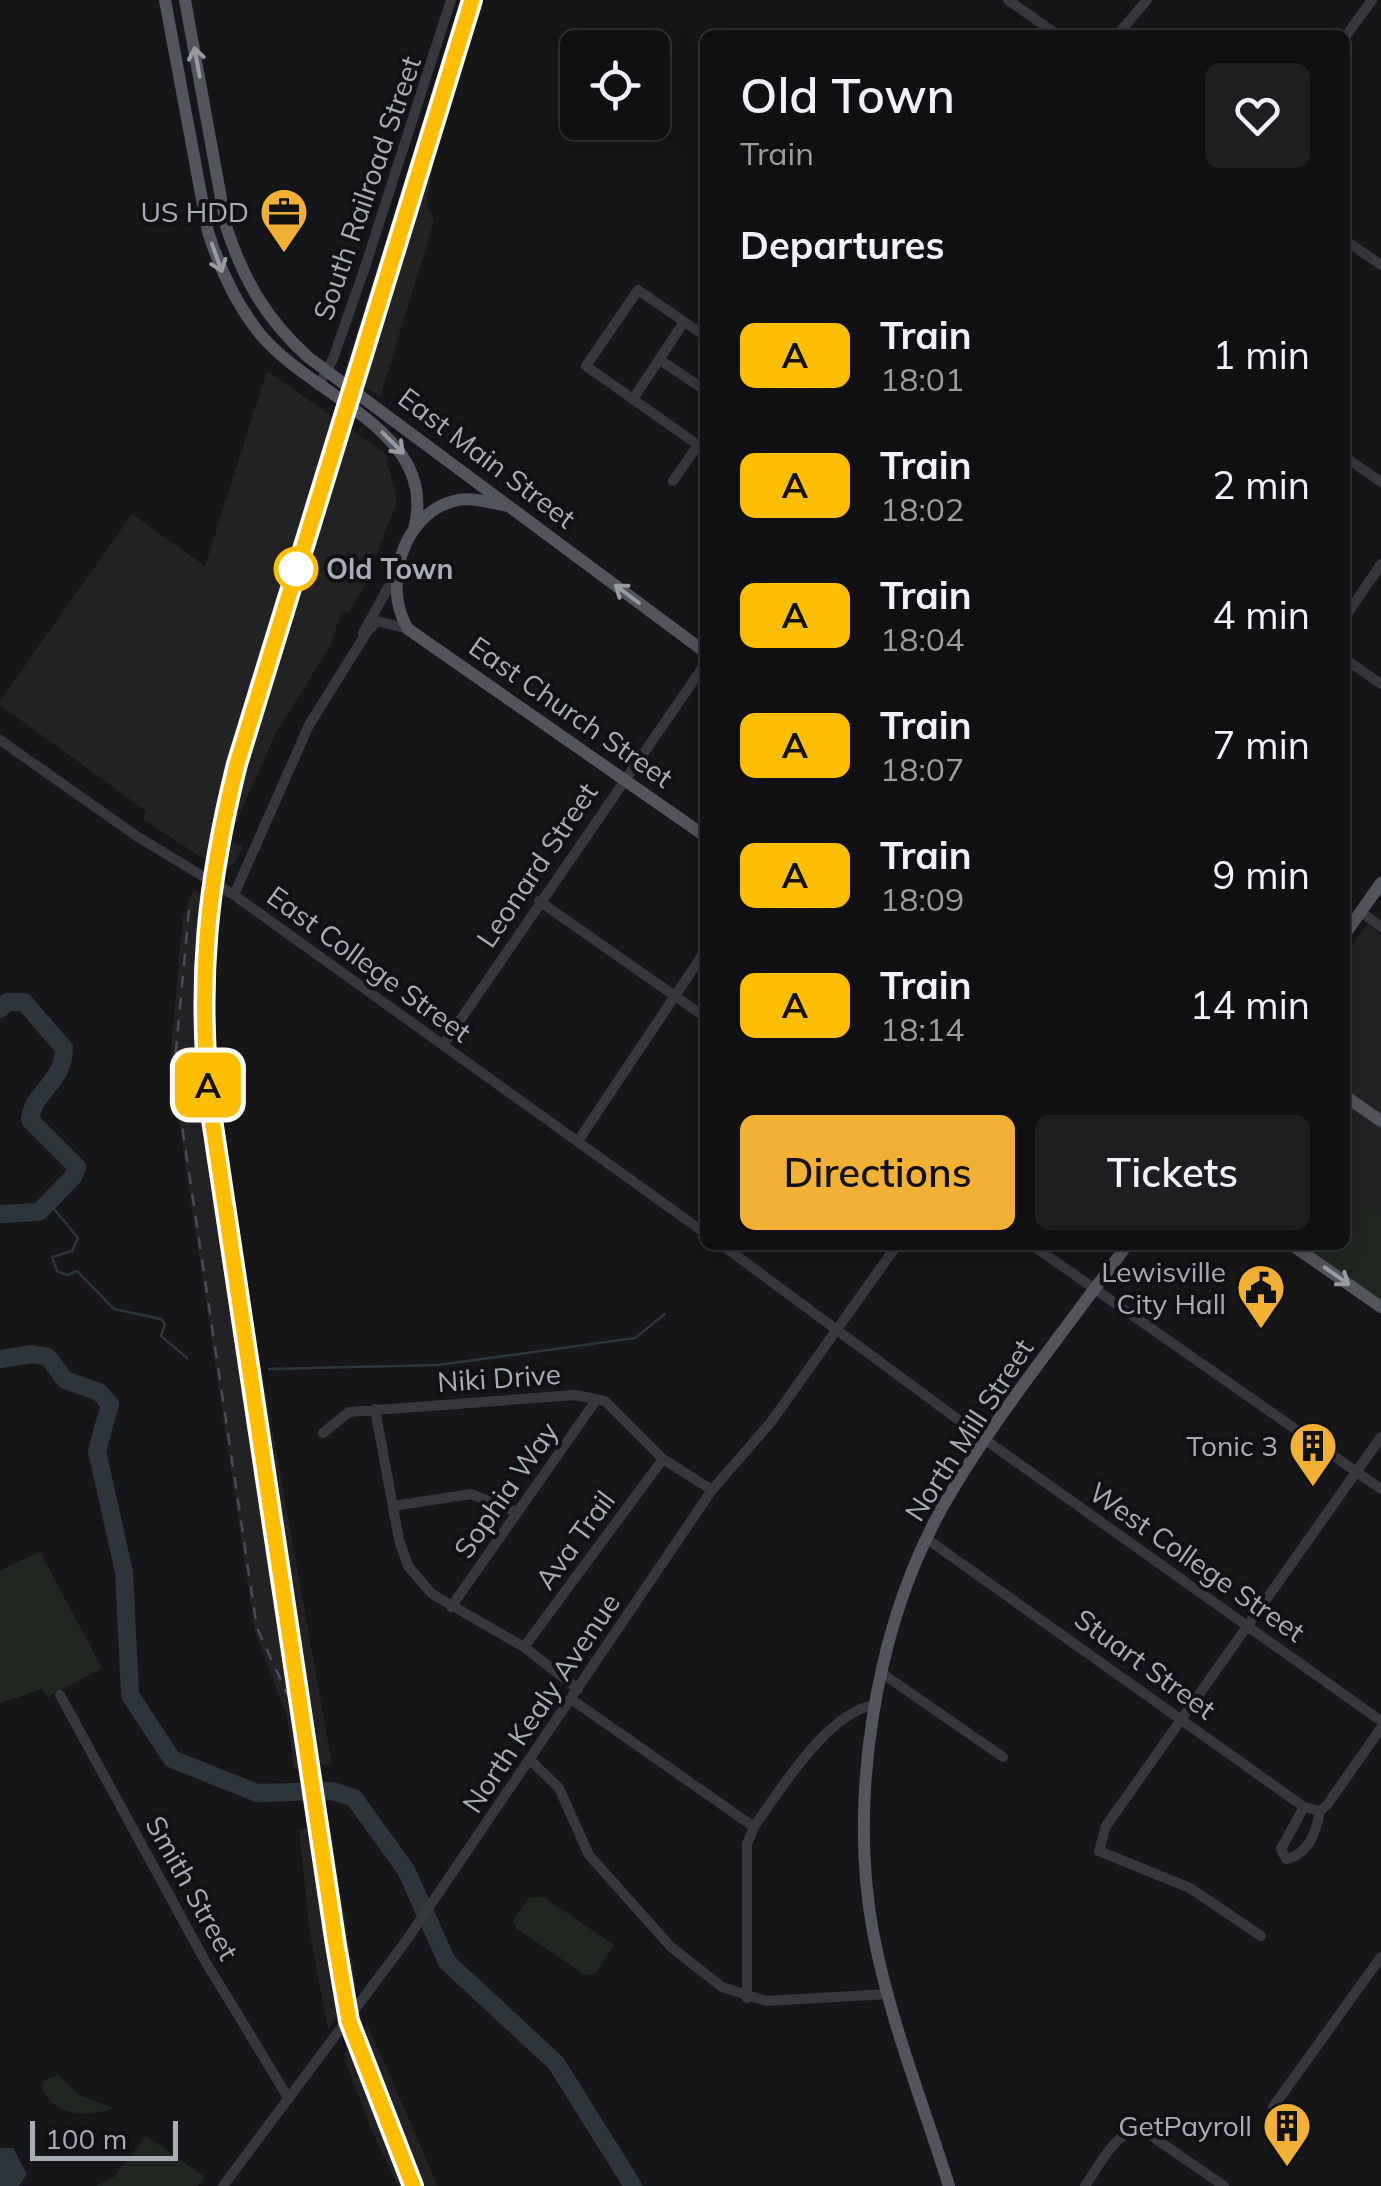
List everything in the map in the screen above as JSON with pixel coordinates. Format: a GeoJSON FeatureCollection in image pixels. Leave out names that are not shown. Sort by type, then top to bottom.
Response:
{"type":"FeatureCollection","features":[{"type":"Feature","properties":{"kind":"main road","name":"East Main Street"},"geometry":{"type":"LineString","coordinates":[[166,0],[208,232],[228,286],[261,336],[318,386],[394,440],[409,461],[421,504],[414,529]]}},
{"type":"Feature","properties":{"kind":"main road","name":"East Main Street"},"geometry":{"type":"LineString","coordinates":[[185,0],[226,226],[265,313],[326,371],[700,648]]}},
{"type":"Feature","properties":{"kind":"main road"},"geometry":{"type":"LineString","coordinates":[[189,128],[208,125]]}},
{"type":"Feature","properties":{"kind":"main road"},"geometry":{"type":"LineString","coordinates":[[408,629],[400,616],[394,577],[414,529],[432,511],[454,500],[510,507]]}},
{"type":"Feature","properties":{"kind":"main road","name":"East Church Street"},"geometry":{"type":"LineString","coordinates":[[408,629],[700,833]]}},
{"type":"Feature","properties":{"kind":"main road"},"geometry":{"type":"LineString","coordinates":[[1350,927],[1381,883]]}},
{"type":"Feature","properties":{"kind":"main road"},"geometry":{"type":"LineString","coordinates":[[1350,1099],[1381,1120]]}},
{"type":"Feature","properties":{"kind":"main road","name":"North Mill Street"},"geometry":{"type":"LineString","coordinates":[[949,2186],[873,1932],[862,1825],[876,1705],[927,1539],[987,1441],[1123,1250]]}},
{"type":"Feature","properties":{"kind":"main road"},"geometry":{"type":"LineString","coordinates":[[1299,1250],[1381,1308]]}},
{"type":"Feature","properties":{"kind":"street","name":"South Railroad Street"},"geometry":{"type":"LineString","coordinates":[[318,386],[451,0]]}},
{"type":"Feature","properties":{"kind":"street"},"geometry":{"type":"LineString","coordinates":[[1008,0],[1051,30]]}},
{"type":"Feature","properties":{"kind":"street"},"geometry":{"type":"LineString","coordinates":[[1121,30],[1147,0]]}},
{"type":"Feature","properties":{"kind":"street"},"geometry":{"type":"LineString","coordinates":[[1350,30],[1372,0]]}},
{"type":"Feature","properties":{"kind":"street"},"geometry":{"type":"LineString","coordinates":[[1350,243],[1381,265]]}},
{"type":"Feature","properties":{"kind":"street"},"geometry":{"type":"LineString","coordinates":[[700,333],[638,290],[586,366],[700,446]]}},
{"type":"Feature","properties":{"kind":"street"},"geometry":{"type":"LineString","coordinates":[[633,399],[684,322]]}},
{"type":"Feature","properties":{"kind":"street"},"geometry":{"type":"LineString","coordinates":[[660,360],[700,387]]}},
{"type":"Feature","properties":{"kind":"street"},"geometry":{"type":"LineString","coordinates":[[673,481],[700,449]]}},
{"type":"Feature","properties":{"kind":"street"},"geometry":{"type":"LineString","coordinates":[[1350,460],[1381,482]]}},
{"type":"Feature","properties":{"kind":"street"},"geometry":{"type":"LineString","coordinates":[[1350,610],[1381,564]]}},
{"type":"Feature","properties":{"kind":"street"},"geometry":{"type":"LineString","coordinates":[[234,895],[309,726],[359,644],[383,590],[394,577]]}},
{"type":"Feature","properties":{"kind":"street"},"geometry":{"type":"LineString","coordinates":[[359,644],[378,621],[408,629]]}},
{"type":"Feature","properties":{"kind":"street"},"geometry":{"type":"LineString","coordinates":[[1350,662],[1381,684]]}},
{"type":"Feature","properties":{"kind":"street","name":"Leonard Street"},"geometry":{"type":"LineString","coordinates":[[443,1045],[700,671]]}},
{"type":"Feature","properties":{"kind":"street","name":"East College Street"},"geometry":{"type":"LineString","coordinates":[[0,740],[138,836],[234,895],[700,1229]]}},
{"type":"Feature","properties":{"kind":"street"},"geometry":{"type":"LineString","coordinates":[[539,902],[700,1013]]}},
{"type":"Feature","properties":{"kind":"street"},"geometry":{"type":"LineString","coordinates":[[1361,912],[1381,927]]}},
{"type":"Feature","properties":{"kind":"street"},"geometry":{"type":"LineString","coordinates":[[578,1141],[700,959]]}},
{"type":"Feature","properties":{"kind":"street"},"geometry":{"type":"LineString","coordinates":[[729,1250],[987,1441]]}},
{"type":"Feature","properties":{"kind":"street","name":"North Kealy Avenue"},"geometry":{"type":"LineString","coordinates":[[223,2186],[406,1941],[712,1490],[771,1422],[893,1250]]}},
{"type":"Feature","properties":{"kind":"street"},"geometry":{"type":"LineString","coordinates":[[1040,1250],[1097,1286],[1381,1489]]}},
{"type":"Feature","properties":{"kind":"street","name":"Niki Drive"},"geometry":{"type":"LineString","coordinates":[[323,1433],[349,1412],[575,1394],[596,1399],[626,1418],[663,1458],[712,1490]]}},
{"type":"Feature","properties":{"kind":"street","name":"Sophia Way"},"geometry":{"type":"LineString","coordinates":[[452,1607],[596,1399]]}},
{"type":"Feature","properties":{"kind":"street"},"geometry":{"type":"LineString","coordinates":[[376,1409],[408,1566],[432,1594],[524,1648],[574,1694],[754,1827]]}},
{"type":"Feature","properties":{"kind":"street"},"geometry":{"type":"LineString","coordinates":[[1261,1936],[1190,1888],[1099,1850],[1106,1826],[1381,1437]]}},
{"type":"Feature","properties":{"kind":"street","name":"West College Street"},"geometry":{"type":"LineString","coordinates":[[987,1441],[1381,1721]]}},
{"type":"Feature","properties":{"kind":"street","name":"Ava Trail"},"geometry":{"type":"LineString","coordinates":[[524,1648],[663,1458]]}},
{"type":"Feature","properties":{"kind":"street"},"geometry":{"type":"LineString","coordinates":[[393,1506],[470,1494],[518,1512]]}},
{"type":"Feature","properties":{"kind":"street","name":"Stuart Street"},"geometry":{"type":"LineString","coordinates":[[927,1539],[1304,1808],[1320,1811]]}},
{"type":"Feature","properties":{"kind":"street"},"geometry":{"type":"LineString","coordinates":[[883,1674],[1002,1756]]}},
{"type":"Feature","properties":{"kind":"street","name":"Smith Street"},"geometry":{"type":"LineString","coordinates":[[60,1695],[204,1959],[289,2099]]}},
{"type":"Feature","properties":{"kind":"street"},"geometry":{"type":"LineString","coordinates":[[747,1998],[747,1844],[754,1827],[836,1723],[864,1706],[876,1705]]}},
{"type":"Feature","properties":{"kind":"street"},"geometry":{"type":"LineString","coordinates":[[1304,1808],[1281,1849],[1286,1859],[1299,1854],[1312,1839],[1320,1811],[1381,1728]]}},
{"type":"Feature","properties":{"kind":"street"},"geometry":{"type":"LineString","coordinates":[[530,1760],[559,1788],[589,1856],[671,1947],[722,1987],[766,2001],[889,1994]]}},
{"type":"Feature","properties":{"kind":"street"},"geometry":{"type":"LineString","coordinates":[[1274,2107],[1381,1957]]}},
{"type":"Feature","properties":{"kind":"street"},"geometry":{"type":"LineString","coordinates":[[1085,2186],[1117,2141],[1129,2129],[1140,2128],[1224,2186]]}},
{"type":"Feature","properties":{"kind":"shaded area"},"geometry":{"type":"Polygon","coordinates":[[[462,0],[481,0],[438,141],[426,204],[434,221],[380,397],[344,372],[462,0]]]}},
{"type":"Feature","properties":{"kind":"shaded area"},"geometry":{"type":"Polygon","coordinates":[[[267,371],[385,453],[397,501],[363,589],[349,612],[341,613],[330,646],[277,731],[229,841],[243,846],[236,861],[222,871],[143,819],[146,811],[0,705],[0,701],[132,514],[205,566],[267,371]]]}},
{"type":"Feature","properties":{"kind":"shaded area"},"geometry":{"type":"Polygon","coordinates":[[[194,890],[220,909],[210,945],[207,988],[212,1090],[332,1764],[294,1768],[287,1716],[255,1632],[170,1061],[183,917],[194,890]]]}},
{"type":"Feature","properties":{"kind":"shaded area"},"geometry":{"type":"Polygon","coordinates":[[[1367,924],[1381,935],[1381,1292],[1349,1250],[1350,948],[1367,924]]]}},
{"type":"Feature","properties":{"kind":"shaded area"},"geometry":{"type":"Polygon","coordinates":[[[1350,1192],[1381,1213],[1381,1307],[1299,1250],[1350,1250],[1350,1192]]]}},
{"type":"Feature","properties":{"kind":"shaded area"},"geometry":{"type":"Polygon","coordinates":[[[40,1552],[102,1668],[48,1697],[42,1689],[0,1703],[0,1570],[40,1552]]]}},
{"type":"Feature","properties":{"kind":"shaded area"},"geometry":{"type":"Polygon","coordinates":[[[330,1827],[356,1985],[328,2030],[309,1928],[299,1829],[330,1827]]]}},
{"type":"Feature","properties":{"kind":"shaded area"},"geometry":{"type":"Polygon","coordinates":[[[542,1896],[614,1945],[595,1974],[585,1975],[516,1928],[513,1921],[529,1898],[542,1896]]]}},
{"type":"Feature","properties":{"kind":"shaded area"},"geometry":{"type":"Polygon","coordinates":[[[367,2024],[437,2186],[398,2186],[372,2131],[343,2055],[360,2040],[367,2024]]]}},
{"type":"Feature","properties":{"kind":"shaded area"},"geometry":{"type":"Polygon","coordinates":[[[58,2075],[79,2095],[113,2108],[82,2114],[53,2104],[42,2087],[44,2080],[58,2075]]]}},
{"type":"Feature","properties":{"kind":"shaded area"},"geometry":{"type":"Polygon","coordinates":[[[146,2136],[205,2177],[198,2186],[96,2186],[114,2177],[146,2136]]]}},
{"type":"Feature","properties":{"kind":"shaded area"},"geometry":{"type":"Polygon","coordinates":[[[0,2148],[13,2148],[27,2174],[19,2186],[0,2186],[0,2148]]]}},
{"type":"Feature","properties":{"kind":"waterway"},"geometry":{"type":"LineString","coordinates":[[0,1009],[7,1002],[24,1002],[64,1048],[59,1070],[36,1102],[30,1120],[77,1167],[73,1177],[39,1212],[0,1214]]}},
{"type":"Feature","properties":{"kind":"waterway"},"geometry":{"type":"LineString","coordinates":[[50,1204],[78,1238],[72,1251],[52,1257],[57,1271],[67,1275],[77,1271],[114,1309],[161,1319],[165,1324],[161,1336],[187,1358]]}},
{"type":"Feature","properties":{"kind":"waterway"},"geometry":{"type":"LineString","coordinates":[[269,1369],[438,1365],[635,1338],[665,1314]]}},
{"type":"Feature","properties":{"kind":"waterway"},"geometry":{"type":"LineString","coordinates":[[0,1359],[32,1354],[48,1357],[65,1380],[99,1392],[110,1404],[97,1451],[124,1572],[130,1695],[172,1759],[257,1793],[332,1791],[354,1798],[406,1870],[447,1962],[556,2063],[633,2186]]}},
{"type":"Feature","properties":{"kind":"railway"},"geometry":{"type":"LineString","coordinates":[[413,2186],[349,2021],[335,1945],[210,1105],[204,974],[218,850],[237,764],[472,0]]}},
{"type":"Feature","properties":{"kind":"railway"},"geometry":{"type":"LineString","coordinates":[[189,910],[174,1072],[257,1628],[290,1700]]}},
{"type":"Feature","properties":{"kind":"train","name":"A"},"geometry":{"type":"LineString","coordinates":[[413,2186],[349,2021],[336,1945],[210,1106],[205,1056],[205,939],[210,878],[237,764],[472,0]]}},
{"type":"Feature","properties":{"kind":"place","name":"US HDD"},"geometry":{"type":"Point","coordinates":[284,254]}},
{"type":"Feature","properties":{"kind":"place","name":"Old Town"},"geometry":{"type":"Point","coordinates":[296,569]}},
{"type":"Feature","properties":{"kind":"place","name":"Lewisville City Hall"},"geometry":{"type":"Point","coordinates":[1261,1330]}},
{"type":"Feature","properties":{"kind":"place","name":"Tonic 3"},"geometry":{"type":"Point","coordinates":[1313,1488]}},
{"type":"Feature","properties":{"kind":"place","name":"GetPayroll"},"geometry":{"type":"Point","coordinates":[1287,2168]}}]}
